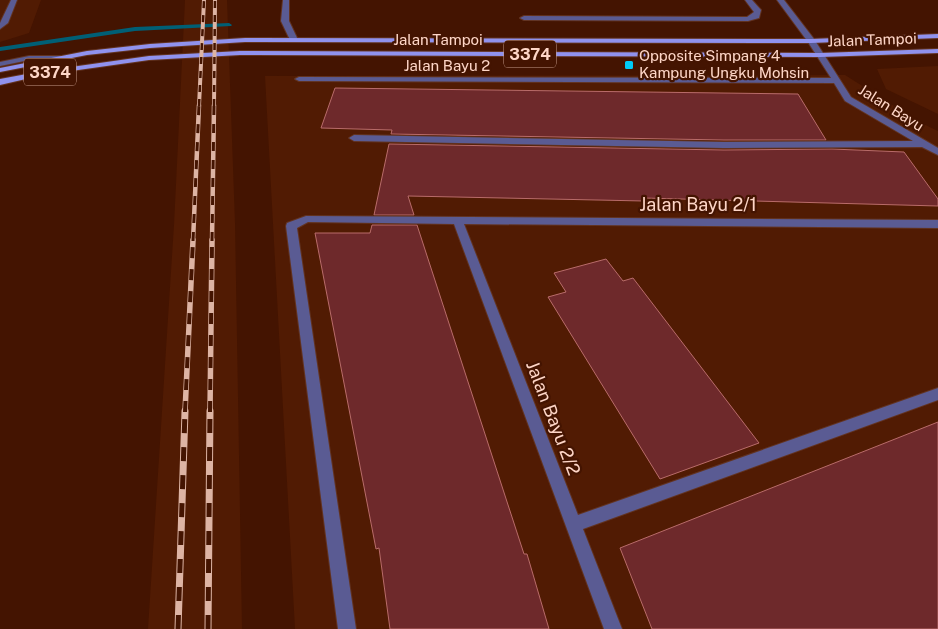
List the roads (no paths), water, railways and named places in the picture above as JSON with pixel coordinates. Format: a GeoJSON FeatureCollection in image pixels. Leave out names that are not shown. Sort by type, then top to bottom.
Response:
{"type":"FeatureCollection","features":[{"type":"Feature","properties":{"kind":"main road","name":"Jalan Tampoi"},"geometry":{"type":"LineString","coordinates":[[0,70],[60,58],[150,46],[294,40],[811,42],[938,36]]}},
{"type":"Feature","properties":{"kind":"main road","name":"Jalan Tampoi"},"geometry":{"type":"LineString","coordinates":[[0,82],[43,73],[139,59],[240,52],[820,55],[938,51]]}},
{"type":"Feature","properties":{"kind":"street"},"geometry":{"type":"LineString","coordinates":[[1,25],[14,0]]}},
{"type":"Feature","properties":{"kind":"street"},"geometry":{"type":"LineString","coordinates":[[286,0],[284,17],[286,28],[294,40]]}},
{"type":"Feature","properties":{"kind":"street"},"geometry":{"type":"LineString","coordinates":[[524,18],[748,19],[756,16],[758,12],[748,0]]}},
{"type":"Feature","properties":{"kind":"street","name":"Jalan Bayu"},"geometry":{"type":"LineString","coordinates":[[780,0],[820,55],[848,99],[938,152]]}},
{"type":"Feature","properties":{"kind":"street"},"geometry":{"type":"LineString","coordinates":[[0,64],[29,58],[60,58]]}},
{"type":"Feature","properties":{"kind":"street","name":"Jalan Bayu 2"},"geometry":{"type":"LineString","coordinates":[[299,79],[836,81]]}},
{"type":"Feature","properties":{"kind":"street"},"geometry":{"type":"LineString","coordinates":[[354,138],[724,145],[923,144]]}},
{"type":"Feature","properties":{"kind":"street","name":"Jalan Bayu 2/1"},"geometry":{"type":"LineString","coordinates":[[346,629],[290,226],[306,219],[938,224]]}},
{"type":"Feature","properties":{"kind":"street","name":"Jalan Bayu 2/2"},"geometry":{"type":"LineString","coordinates":[[458,221],[613,629]]}},
{"type":"Feature","properties":{"kind":"street"},"geometry":{"type":"LineString","coordinates":[[573,526],[938,394]]}},
{"type":"Feature","properties":{"kind":"waterway"},"geometry":{"type":"LineString","coordinates":[[0,49],[135,29],[229,25]]}},
{"type":"Feature","properties":{"kind":"railway"},"geometry":{"type":"LineString","coordinates":[[199,106],[204,0]]}},
{"type":"Feature","properties":{"kind":"railway"},"geometry":{"type":"LineString","coordinates":[[214,106],[215,0]]}},
{"type":"Feature","properties":{"kind":"railway"},"geometry":{"type":"LineString","coordinates":[[193,241],[199,105]]}},
{"type":"Feature","properties":{"kind":"railway"},"geometry":{"type":"LineString","coordinates":[[212,241],[214,105]]}},
{"type":"Feature","properties":{"kind":"railway"},"geometry":{"type":"LineString","coordinates":[[185,412],[193,240]]}},
{"type":"Feature","properties":{"kind":"railway"},"geometry":{"type":"LineString","coordinates":[[210,412],[212,240]]}},
{"type":"Feature","properties":{"kind":"railway"},"geometry":{"type":"LineString","coordinates":[[178,629],[185,411]]}},
{"type":"Feature","properties":{"kind":"railway"},"geometry":{"type":"LineString","coordinates":[[208,629],[210,411]]}},
{"type":"Feature","properties":{"kind":"place","name":"Opposite Simpang 4 Kampung Ungku Mohsin"},"geometry":{"type":"Point","coordinates":[629,65]}}]}
